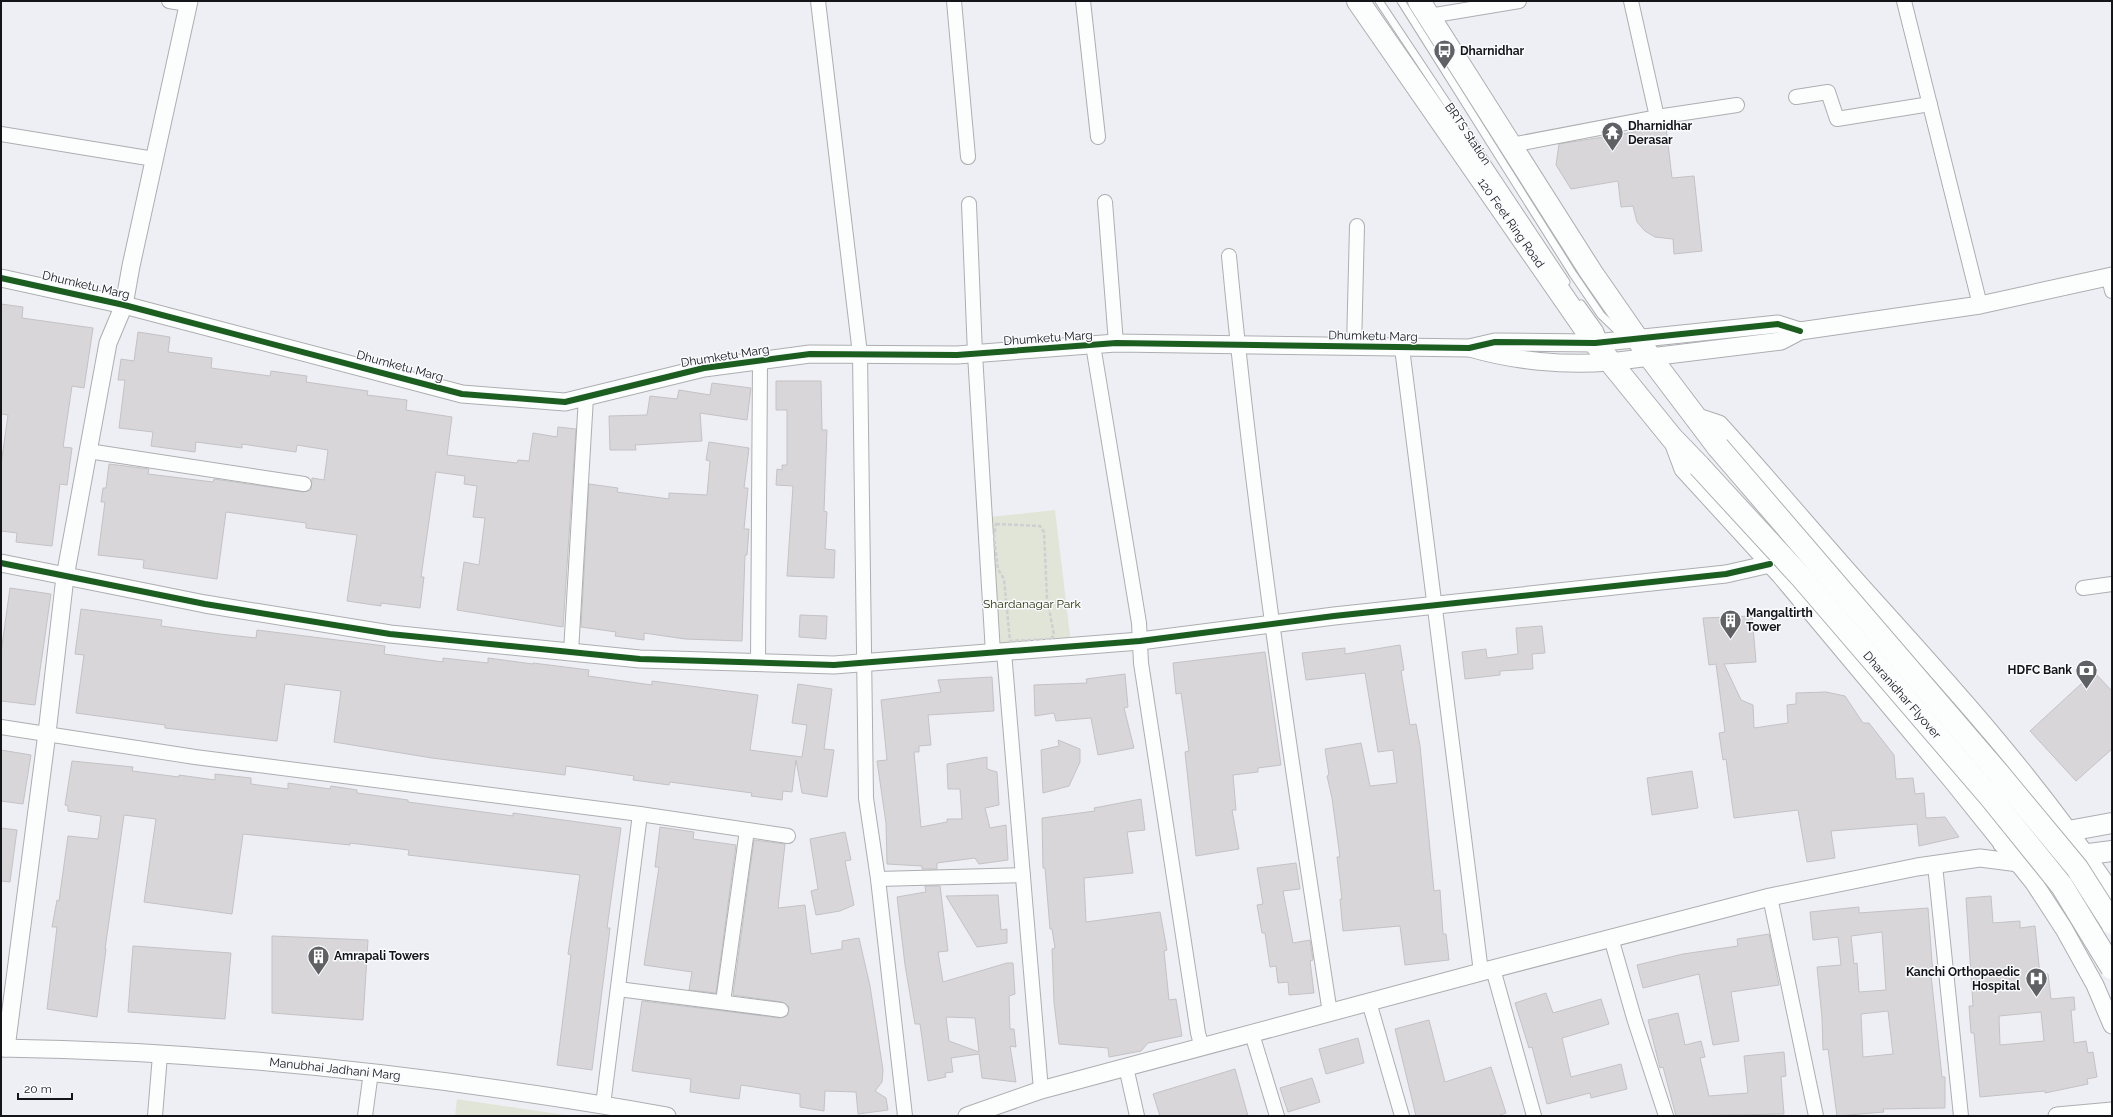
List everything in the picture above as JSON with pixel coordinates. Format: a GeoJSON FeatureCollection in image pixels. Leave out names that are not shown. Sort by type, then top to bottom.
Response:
{"type":"FeatureCollection","features":[{"type":"Feature","properties":{"kind":"main road","name":"120 Feet Ring Road"},"geometry":{"type":"LineString","coordinates":[[1358,1],[1603,349],[1672,438]]}},
{"type":"Feature","properties":{"kind":"main road"},"geometry":{"type":"LineString","coordinates":[[1424,9],[1632,339],[1654,364],[1692,415]]}},
{"type":"Feature","properties":{"kind":"main road","name":"Dharanidhar Flyover"},"geometry":{"type":"LineString","coordinates":[[1692,415],[2000,774],[2077,868],[2112,923]]}},
{"type":"Feature","properties":{"kind":"main road","name":"Dharanidhar Flyover"},"geometry":{"type":"LineString","coordinates":[[1672,438],[1802,578],[2005,815],[2062,886],[2112,968]]}},
{"type":"Feature","properties":{"kind":"main road"},"geometry":{"type":"LineString","coordinates":[[2003,843],[2112,823]]}},
{"type":"Feature","properties":{"kind":"main road"},"geometry":{"type":"LineString","coordinates":[[2019,864],[2112,851]]}},
{"type":"Feature","properties":{"kind":"street"},"geometry":{"type":"LineString","coordinates":[[3,1048],[47,733],[65,577],[108,343],[124,305],[188,3],[169,1]]}},
{"type":"Feature","properties":{"kind":"street"},"geometry":{"type":"LineString","coordinates":[[818,1],[860,354],[866,798],[878,879],[905,1116]]}},
{"type":"Feature","properties":{"kind":"street"},"geometry":{"type":"LineString","coordinates":[[954,1],[968,156]]}},
{"type":"Feature","properties":{"kind":"street"},"geometry":{"type":"LineString","coordinates":[[1083,1],[1098,137]]}},
{"type":"Feature","properties":{"kind":"street"},"geometry":{"type":"LineString","coordinates":[[1424,9],[1519,1]]}},
{"type":"Feature","properties":{"kind":"street"},"geometry":{"type":"LineString","coordinates":[[1631,1],[1657,117]]}},
{"type":"Feature","properties":{"kind":"street"},"geometry":{"type":"LineString","coordinates":[[1904,1],[1980,304]]}},
{"type":"Feature","properties":{"kind":"street"},"geometry":{"type":"LineString","coordinates":[[1796,97],[1828,92],[1837,119],[1930,104]]}},
{"type":"Feature","properties":{"kind":"street"},"geometry":{"type":"LineString","coordinates":[[1511,145],[1657,117],[1737,106]]}},
{"type":"Feature","properties":{"kind":"street"},"geometry":{"type":"LineString","coordinates":[[1,134],[154,159]]}},
{"type":"Feature","properties":{"kind":"street"},"geometry":{"type":"LineString","coordinates":[[1106,202],[1116,343]]}},
{"type":"Feature","properties":{"kind":"street"},"geometry":{"type":"LineString","coordinates":[[969,204],[975,354],[1003,648],[1041,1090]]}},
{"type":"Feature","properties":{"kind":"street"},"geometry":{"type":"LineString","coordinates":[[1354,347],[1357,226]]}},
{"type":"Feature","properties":{"kind":"street"},"geometry":{"type":"LineString","coordinates":[[1229,256],[1237,344],[1272,624],[1330,1013]]}},
{"type":"Feature","properties":{"kind":"street","name":"Dhumketu Marg"},"geometry":{"type":"LineString","coordinates":[[1,278],[124,305],[462,394],[565,402],[704,368],[810,354],[975,354],[1116,343],[1469,348]]}},
{"type":"Feature","properties":{"kind":"street"},"geometry":{"type":"LineString","coordinates":[[1469,348],[1496,342],[1603,349],[1654,364],[1781,341],[1800,331],[1980,304],[2111,281]]}},
{"type":"Feature","properties":{"kind":"street"},"geometry":{"type":"LineString","coordinates":[[1469,348],[1498,356],[1591,364],[1603,349],[1632,339],[1778,324],[1800,331]]}},
{"type":"Feature","properties":{"kind":"street"},"geometry":{"type":"LineString","coordinates":[[1093,345],[1140,641],[1141,663],[1198,1033],[1202,1048]]}},
{"type":"Feature","properties":{"kind":"street"},"geometry":{"type":"LineString","coordinates":[[1402,348],[1434,606],[1487,970],[1534,1116]]}},
{"type":"Feature","properties":{"kind":"street"},"geometry":{"type":"LineString","coordinates":[[758,662],[760,361]]}},
{"type":"Feature","properties":{"kind":"street"},"geometry":{"type":"LineString","coordinates":[[571,652],[586,397]]}},
{"type":"Feature","properties":{"kind":"street"},"geometry":{"type":"LineString","coordinates":[[1692,415],[1719,424],[1930,662],[2013,759],[2069,830],[2088,855],[2112,893]]}},
{"type":"Feature","properties":{"kind":"street"},"geometry":{"type":"LineString","coordinates":[[1672,438],[1683,469],[1770,564],[2019,864],[2064,929],[2095,985],[2112,1025]]}},
{"type":"Feature","properties":{"kind":"street"},"geometry":{"type":"LineString","coordinates":[[88,451],[304,484]]}},
{"type":"Feature","properties":{"kind":"street"},"geometry":{"type":"LineString","coordinates":[[1,563],[205,604],[390,634],[640,659],[834,665],[1003,648],[1140,641],[1272,624],[1726,574],[1770,564]]}},
{"type":"Feature","properties":{"kind":"street"},"geometry":{"type":"LineString","coordinates":[[2083,588],[2112,584]]}},
{"type":"Feature","properties":{"kind":"street"},"geometry":{"type":"LineString","coordinates":[[1,727],[218,760],[640,814],[788,836]]}},
{"type":"Feature","properties":{"kind":"street"},"geometry":{"type":"LineString","coordinates":[[603,1105],[640,814]]}},
{"type":"Feature","properties":{"kind":"street"},"geometry":{"type":"LineString","coordinates":[[723,1002],[747,830]]}},
{"type":"Feature","properties":{"kind":"street"},"geometry":{"type":"LineString","coordinates":[[1980,858],[2003,843]]}},
{"type":"Feature","properties":{"kind":"street"},"geometry":{"type":"LineString","coordinates":[[967,1116],[1041,1090],[1202,1048],[1487,970],[1770,897],[1935,865],[1980,858],[2019,864]]}},
{"type":"Feature","properties":{"kind":"street"},"geometry":{"type":"LineString","coordinates":[[1935,865],[1961,1116]]}},
{"type":"Feature","properties":{"kind":"street"},"geometry":{"type":"LineString","coordinates":[[878,879],[1023,875]]}},
{"type":"Feature","properties":{"kind":"street"},"geometry":{"type":"LineString","coordinates":[[1770,897],[1816,1116]]}},
{"type":"Feature","properties":{"kind":"street"},"geometry":{"type":"LineString","coordinates":[[1611,938],[1634,1018],[1666,1116]]}},
{"type":"Feature","properties":{"kind":"street"},"geometry":{"type":"LineString","coordinates":[[618,989],[782,1010]]}},
{"type":"Feature","properties":{"kind":"street"},"geometry":{"type":"LineString","coordinates":[[1369,1002],[1402,1116]]}},
{"type":"Feature","properties":{"kind":"street"},"geometry":{"type":"LineString","coordinates":[[1252,1034],[1277,1116]]}},
{"type":"Feature","properties":{"kind":"street","name":"Manubhai Jadhani Marg"},"geometry":{"type":"LineString","coordinates":[[3,1048],[160,1055],[292,1064],[371,1072],[603,1105],[667,1116]]}},
{"type":"Feature","properties":{"kind":"street"},"geometry":{"type":"LineString","coordinates":[[155,1116],[160,1055]]}},
{"type":"Feature","properties":{"kind":"street"},"geometry":{"type":"LineString","coordinates":[[1126,1067],[1137,1116]]}},
{"type":"Feature","properties":{"kind":"street"},"geometry":{"type":"LineString","coordinates":[[365,1116],[371,1072]]}},
{"type":"Feature","properties":{"kind":"street"},"geometry":{"type":"LineString","coordinates":[[2057,1116],[2112,1112]]}},
{"type":"Feature","properties":{"kind":"lane","name":"BRTS Station"},"geometry":{"type":"LineString","coordinates":[[1379,1],[1569,287]]}},
{"type":"Feature","properties":{"kind":"lane","name":"BRTS Station"},"geometry":{"type":"LineString","coordinates":[[1401,1],[1573,274],[1601,315],[1632,339]]}},
{"type":"Feature","properties":{"kind":"lane"},"geometry":{"type":"LineString","coordinates":[[1578,300],[1599,329],[1603,349]]}},
{"type":"Feature","properties":{"kind":"path"},"geometry":{"type":"LineString","coordinates":[[996,524],[1040,526],[1044,532],[1047,598],[1054,636],[1051,639],[1003,648],[1004,579],[998,569],[994,537],[996,524]]}},
{"type":"Feature","properties":{"kind":"green space","name":"Shardanagar Park"},"geometry":{"type":"Polygon","coordinates":[[[1055,510],[1071,643],[1001,647],[989,517],[1055,510]]]}},
{"type":"Feature","properties":{"kind":"green space"},"geometry":{"type":"Polygon","coordinates":[[[457,1099],[571,1116],[455,1116],[457,1099]]]}},
{"type":"Feature","properties":{"kind":"building"},"geometry":{"type":"Polygon","coordinates":[[[1666,127],[1672,178],[1694,176],[1702,251],[1674,254],[1673,239],[1655,237],[1645,231],[1637,222],[1633,206],[1621,207],[1618,181],[1571,189],[1556,165],[1559,144],[1666,127]]]}},
{"type":"Feature","properties":{"kind":"building"},"geometry":{"type":"Polygon","coordinates":[[[1,304],[23,307],[22,318],[93,328],[84,388],[72,386],[63,447],[72,448],[67,485],[60,484],[52,546],[16,542],[17,533],[1,531],[1,465],[8,415],[1,414],[1,304]]]}},
{"type":"Feature","properties":{"kind":"building"},"geometry":{"type":"Polygon","coordinates":[[[138,332],[170,337],[168,352],[212,358],[211,368],[270,376],[271,371],[307,376],[306,382],[368,391],[367,395],[407,400],[406,410],[452,417],[447,455],[517,463],[518,460],[529,461],[533,433],[557,437],[558,427],[576,429],[563,627],[457,610],[464,562],[479,565],[485,518],[473,517],[477,486],[464,484],[465,476],[436,472],[421,577],[424,577],[420,608],[381,603],[381,606],[347,601],[357,535],[306,528],[306,523],[226,512],[217,579],[143,568],[144,560],[98,555],[105,502],[101,502],[103,488],[106,488],[109,464],[149,469],[148,474],[213,482],[214,479],[303,492],[311,490],[312,478],[324,480],[328,450],[297,445],[296,452],[242,444],[242,448],[196,442],[195,452],[151,446],[153,432],[119,428],[125,380],[118,380],[121,359],[134,361],[138,332]]]}},
{"type":"Feature","properties":{"kind":"building"},"geometry":{"type":"Polygon","coordinates":[[[776,381],[821,381],[822,430],[827,430],[824,511],[827,512],[825,549],[835,550],[834,578],[787,576],[793,486],[776,485],[777,469],[782,470],[782,465],[787,465],[787,410],[776,410],[776,381]]]}},
{"type":"Feature","properties":{"kind":"building"},"geometry":{"type":"Polygon","coordinates":[[[712,383],[751,388],[747,420],[700,413],[702,441],[635,445],[636,450],[610,450],[609,416],[647,415],[650,396],[677,399],[679,390],[710,395],[712,383]]]}},
{"type":"Feature","properties":{"kind":"building"},"geometry":{"type":"Polygon","coordinates":[[[709,442],[749,448],[744,488],[748,488],[744,529],[749,529],[747,555],[745,555],[742,641],[685,639],[644,633],[644,640],[615,636],[616,632],[581,627],[589,484],[618,488],[617,492],[669,499],[669,493],[707,495],[710,461],[706,460],[709,442]]]}},
{"type":"Feature","properties":{"kind":"building"},"geometry":{"type":"Polygon","coordinates":[[[10,588],[51,594],[35,705],[1,701],[1,653],[10,588]]]}},
{"type":"Feature","properties":{"kind":"building"},"geometry":{"type":"Polygon","coordinates":[[[81,609],[162,620],[161,626],[220,634],[256,638],[257,630],[385,646],[384,654],[443,662],[443,658],[488,663],[488,658],[589,670],[588,676],[652,685],[652,681],[758,695],[750,750],[802,757],[807,725],[792,723],[798,684],[832,689],[824,749],[834,750],[827,797],[802,793],[796,760],[792,792],[783,791],[782,800],[751,796],[752,793],[670,782],[669,785],[633,780],[634,776],[566,766],[565,775],[432,758],[334,742],[341,691],[285,684],[277,741],[165,728],[165,725],[76,713],[84,655],[75,654],[81,609]]]}},
{"type":"Feature","properties":{"kind":"building"},"geometry":{"type":"Polygon","coordinates":[[[800,615],[827,616],[826,639],[799,637],[800,615]]]}},
{"type":"Feature","properties":{"kind":"building"},"geometry":{"type":"Polygon","coordinates":[[[1752,616],[1756,662],[1724,664],[1741,700],[1753,705],[1754,728],[1788,723],[1787,705],[1796,704],[1796,693],[1826,692],[1845,696],[1863,723],[1869,723],[1894,755],[1896,779],[1913,778],[1915,794],[1924,793],[1926,818],[1945,817],[1959,837],[1919,846],[1917,824],[1831,831],[1835,858],[1807,862],[1798,810],[1734,818],[1726,759],[1723,760],[1719,733],[1725,732],[1716,664],[1709,665],[1703,618],[1752,616]]]}},
{"type":"Feature","properties":{"kind":"building"},"geometry":{"type":"Polygon","coordinates":[[[1542,626],[1545,653],[1532,654],[1533,669],[1500,671],[1500,675],[1465,679],[1462,652],[1486,649],[1487,658],[1518,654],[1516,628],[1542,626]]]}},
{"type":"Feature","properties":{"kind":"building"},"geometry":{"type":"Polygon","coordinates":[[[1400,645],[1404,670],[1401,671],[1410,725],[1416,724],[1420,746],[1434,891],[1440,890],[1443,934],[1446,934],[1449,960],[1405,965],[1400,926],[1343,931],[1340,899],[1342,899],[1337,857],[1340,857],[1332,798],[1327,776],[1329,775],[1325,749],[1361,743],[1370,786],[1397,783],[1393,750],[1378,752],[1365,673],[1306,680],[1302,653],[1345,648],[1345,654],[1400,645]]]}},
{"type":"Feature","properties":{"kind":"building"},"geometry":{"type":"Polygon","coordinates":[[[1265,652],[1281,765],[1258,768],[1258,772],[1233,775],[1236,810],[1232,810],[1239,849],[1196,856],[1185,752],[1189,751],[1181,693],[1176,694],[1173,663],[1265,652]]]}},
{"type":"Feature","properties":{"kind":"building"},"geometry":{"type":"Polygon","coordinates":[[[2094,672],[2112,691],[2112,749],[2076,781],[2030,731],[2094,672]]]}},
{"type":"Feature","properties":{"kind":"building"},"geometry":{"type":"Polygon","coordinates":[[[1125,674],[1128,707],[1124,708],[1134,748],[1098,755],[1091,718],[1056,721],[1054,713],[1035,716],[1034,685],[1087,683],[1086,679],[1125,674]]]}},
{"type":"Feature","properties":{"kind":"building"},"geometry":{"type":"Polygon","coordinates":[[[992,677],[994,711],[928,715],[931,745],[919,746],[919,752],[914,752],[921,827],[947,822],[947,819],[962,819],[960,789],[948,789],[947,764],[987,757],[987,769],[997,772],[999,805],[985,808],[990,828],[1006,825],[1008,860],[979,864],[975,858],[937,863],[937,869],[922,869],[922,866],[887,864],[886,823],[877,761],[887,760],[881,700],[941,692],[938,680],[992,677]]]}},
{"type":"Feature","properties":{"kind":"building"},"geometry":{"type":"Polygon","coordinates":[[[1058,740],[1080,749],[1080,762],[1069,786],[1043,793],[1041,750],[1059,746],[1058,740]]]}},
{"type":"Feature","properties":{"kind":"building"},"geometry":{"type":"Polygon","coordinates":[[[1,750],[31,755],[23,804],[1,801],[1,750]]]}},
{"type":"Feature","properties":{"kind":"building"},"geometry":{"type":"Polygon","coordinates":[[[72,761],[133,767],[132,771],[179,777],[179,775],[215,780],[215,774],[251,778],[251,784],[288,789],[288,783],[330,789],[331,786],[357,790],[357,793],[408,800],[408,802],[513,816],[513,813],[621,828],[607,928],[610,928],[592,1070],[557,1065],[571,955],[568,954],[580,875],[408,855],[409,850],[350,843],[350,845],[243,834],[232,914],[144,902],[156,819],[124,815],[97,1017],[47,1009],[57,927],[52,927],[57,900],[59,901],[68,836],[98,839],[101,816],[68,811],[68,806],[65,805],[72,761]]]}},
{"type":"Feature","properties":{"kind":"building"},"geometry":{"type":"Polygon","coordinates":[[[1692,771],[1698,808],[1652,815],[1647,778],[1692,771]]]}},
{"type":"Feature","properties":{"kind":"building"},"geometry":{"type":"Polygon","coordinates":[[[1141,799],[1145,830],[1127,832],[1133,873],[1084,878],[1086,922],[1160,912],[1167,950],[1164,951],[1169,1000],[1176,999],[1182,1036],[1148,1043],[1141,1051],[1109,1057],[1108,1048],[1059,1044],[1054,1002],[1052,949],[1055,948],[1052,929],[1050,929],[1045,868],[1043,868],[1042,818],[1095,811],[1094,808],[1141,799]]]}},
{"type":"Feature","properties":{"kind":"building"},"geometry":{"type":"Polygon","coordinates":[[[660,827],[694,832],[693,839],[736,845],[716,993],[689,990],[692,972],[644,965],[659,867],[655,867],[660,827]]]}},
{"type":"Feature","properties":{"kind":"building"},"geometry":{"type":"Polygon","coordinates":[[[1,828],[17,830],[10,882],[1,881],[1,828]]]}},
{"type":"Feature","properties":{"kind":"building"},"geometry":{"type":"Polygon","coordinates":[[[845,832],[851,860],[845,861],[854,905],[840,911],[816,915],[811,891],[818,889],[810,839],[845,832]]]}},
{"type":"Feature","properties":{"kind":"building"},"geometry":{"type":"Polygon","coordinates":[[[754,840],[785,844],[778,908],[805,905],[811,954],[842,949],[842,941],[859,938],[870,986],[883,1070],[882,1082],[875,1091],[886,1098],[888,1110],[858,1114],[856,1092],[825,1091],[824,1111],[800,1107],[800,1094],[741,1085],[739,1099],[690,1092],[691,1079],[632,1071],[642,1001],[780,1018],[788,1015],[789,1007],[782,1002],[733,995],[754,840]]]}},
{"type":"Feature","properties":{"kind":"building"},"geometry":{"type":"Polygon","coordinates":[[[1296,863],[1300,889],[1283,891],[1293,943],[1310,940],[1313,960],[1310,961],[1314,993],[1289,995],[1288,982],[1278,983],[1276,966],[1270,967],[1265,933],[1262,933],[1257,905],[1263,904],[1257,868],[1296,863]]]}},
{"type":"Feature","properties":{"kind":"building"},"geometry":{"type":"Polygon","coordinates":[[[925,886],[940,886],[948,951],[938,952],[943,982],[1007,963],[1013,963],[1015,994],[1009,996],[1010,1029],[1014,1029],[1016,1047],[1010,1046],[1016,1082],[982,1078],[979,1054],[951,1058],[953,1072],[945,1073],[946,1077],[928,1081],[920,1024],[915,1024],[905,965],[897,897],[926,892],[925,886]],[[946,1017],[949,1041],[979,1052],[975,1018],[946,1017]]]}},
{"type":"Feature","properties":{"kind":"building"},"geometry":{"type":"Polygon","coordinates":[[[998,895],[1001,930],[1007,929],[1007,943],[977,947],[946,896],[998,895]]]}},
{"type":"Feature","properties":{"kind":"building"},"geometry":{"type":"Polygon","coordinates":[[[1991,896],[1993,923],[2020,921],[2020,928],[2035,926],[2040,975],[2048,974],[2051,999],[2074,997],[2075,1010],[2071,1010],[2074,1043],[2086,1041],[2088,1053],[2093,1052],[2097,1077],[2087,1079],[2088,1084],[2045,1093],[2045,1091],[1980,1097],[1974,1033],[1971,1033],[1969,1006],[1973,1006],[1966,898],[1991,896]],[[2041,1012],[1999,1016],[2000,1045],[2044,1041],[2041,1012]]]}},
{"type":"Feature","properties":{"kind":"building"},"geometry":{"type":"Polygon","coordinates":[[[1859,907],[1859,913],[1928,908],[1933,975],[1931,975],[1942,1077],[1945,1077],[1945,1108],[1883,1109],[1884,1112],[1837,1116],[1828,1049],[1823,1050],[1822,1018],[1817,967],[1841,965],[1838,937],[1813,940],[1810,912],[1859,907]],[[1882,932],[1851,936],[1854,964],[1857,963],[1859,992],[1886,990],[1882,932]],[[1888,1011],[1861,1014],[1863,1057],[1893,1054],[1888,1011]]]}},
{"type":"Feature","properties":{"kind":"building"},"geometry":{"type":"Polygon","coordinates":[[[1769,934],[1779,985],[1731,992],[1739,1041],[1713,1045],[1699,974],[1643,988],[1637,965],[1683,954],[1738,946],[1737,939],[1769,934]]]}},
{"type":"Feature","properties":{"kind":"building","name":"Amrapali Towers"},"geometry":{"type":"Polygon","coordinates":[[[272,936],[368,940],[363,1020],[272,1013],[272,936]]]}},
{"type":"Feature","properties":{"kind":"building"},"geometry":{"type":"Polygon","coordinates":[[[133,946],[231,953],[225,1019],[128,1012],[133,946]]]}},
{"type":"Feature","properties":{"kind":"building"},"geometry":{"type":"Polygon","coordinates":[[[1546,993],[1553,1013],[1601,999],[1609,1024],[1562,1038],[1571,1077],[1621,1064],[1627,1089],[1591,1098],[1590,1093],[1547,1104],[1532,1047],[1529,1048],[1515,1003],[1546,993]]]}},
{"type":"Feature","properties":{"kind":"building"},"geometry":{"type":"Polygon","coordinates":[[[1678,1013],[1685,1045],[1701,1041],[1705,1057],[1700,1058],[1709,1096],[1748,1093],[1744,1056],[1784,1052],[1786,1076],[1781,1077],[1784,1114],[1676,1116],[1663,1067],[1660,1068],[1648,1020],[1678,1013]]]}},
{"type":"Feature","properties":{"kind":"building"},"geometry":{"type":"Polygon","coordinates":[[[1429,1020],[1445,1082],[1491,1067],[1506,1113],[1497,1116],[1416,1116],[1395,1029],[1429,1020]]]}},
{"type":"Feature","properties":{"kind":"building"},"geometry":{"type":"Polygon","coordinates":[[[1358,1038],[1364,1063],[1326,1074],[1319,1049],[1358,1038]]]}},
{"type":"Feature","properties":{"kind":"building"},"geometry":{"type":"Polygon","coordinates":[[[1235,1069],[1248,1116],[1160,1116],[1153,1094],[1235,1069]]]}},
{"type":"Feature","properties":{"kind":"building"},"geometry":{"type":"Polygon","coordinates":[[[1312,1078],[1320,1102],[1288,1112],[1280,1088],[1312,1078]]]}},
{"type":"Feature","properties":{"kind":"cycle path"},"geometry":{"type":"LineString","coordinates":[[1,278],[124,305],[462,394],[565,402],[704,368],[810,354],[957,355],[1116,343],[1469,348],[1495,342],[1595,343],[1778,324],[1800,331]]}},
{"type":"Feature","properties":{"kind":"cycle path"},"geometry":{"type":"LineString","coordinates":[[1,563],[205,604],[390,634],[640,659],[834,665],[1140,641],[1334,616],[1726,574],[1770,564]]}},
{"type":"Feature","properties":{"kind":"place","name":"Dharnidhar"},"geometry":{"type":"Point","coordinates":[1444,70]}},
{"type":"Feature","properties":{"kind":"place","name":"Dharnidhar Derasar"},"geometry":{"type":"Point","coordinates":[1613,152]}},
{"type":"Feature","properties":{"kind":"place","name":"Mangaltirth Tower"},"geometry":{"type":"Point","coordinates":[1730,640]}},
{"type":"Feature","properties":{"kind":"place","name":"HDFC Bank"},"geometry":{"type":"Point","coordinates":[2087,690]}},
{"type":"Feature","properties":{"kind":"place","name":"Amrapali Towers"},"geometry":{"type":"Point","coordinates":[319,976]}},
{"type":"Feature","properties":{"kind":"place","name":"Kanchi Orthopaedic Hospital"},"geometry":{"type":"Point","coordinates":[2036,998]}}]}
